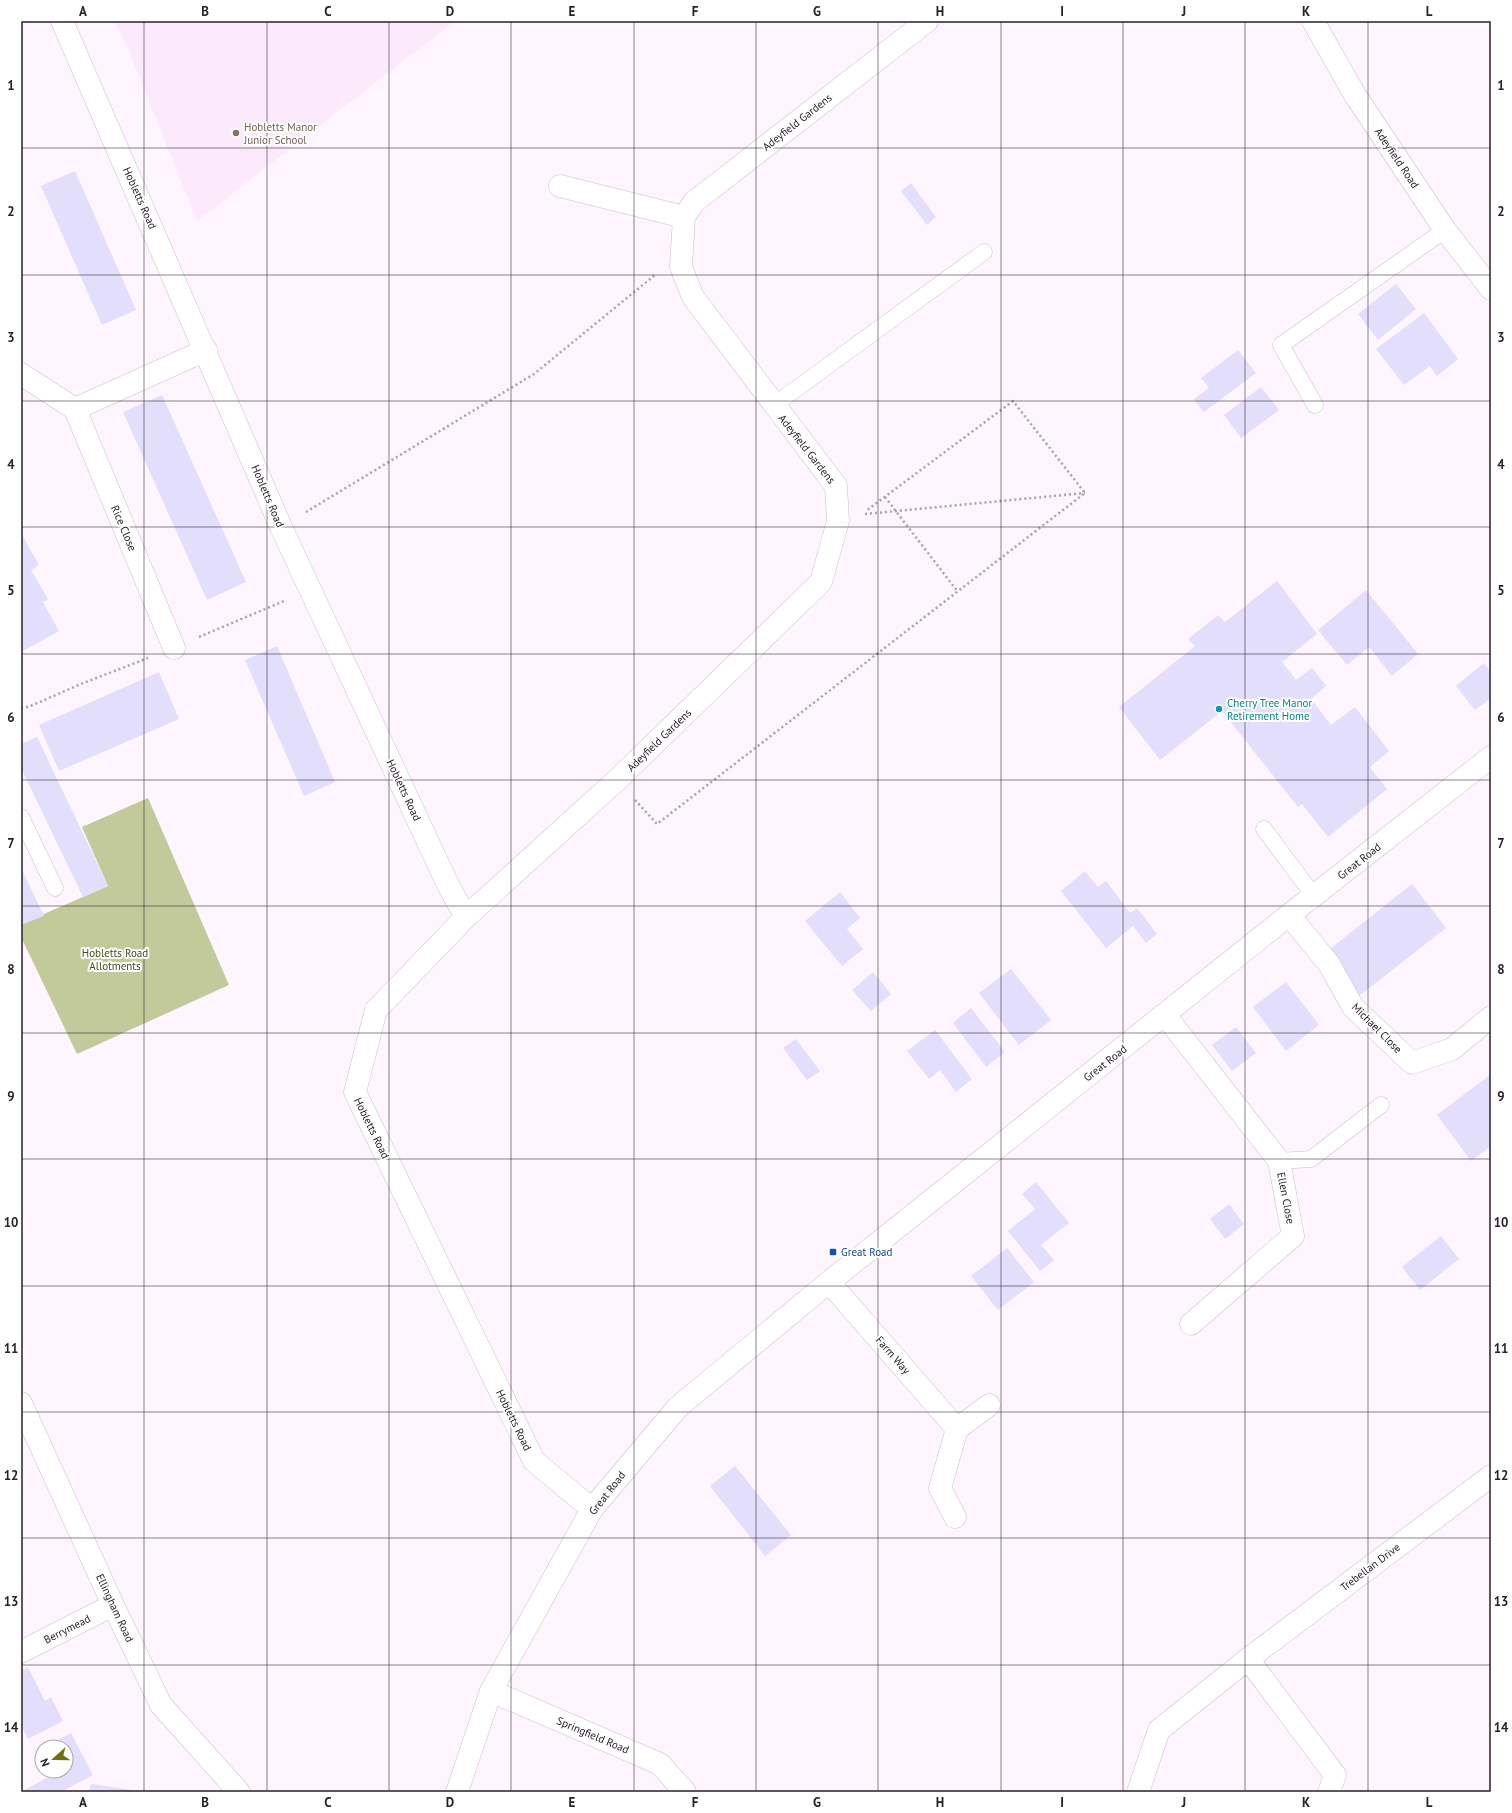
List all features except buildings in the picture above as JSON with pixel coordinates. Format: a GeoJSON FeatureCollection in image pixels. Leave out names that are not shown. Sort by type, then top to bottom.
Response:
{"type":"FeatureCollection","features":[{"type":"Feature","properties":{"kind":"street","name":"Hobletts Road"},"geometry":{"type":"LineString","coordinates":[[62,21],[206,350],[281,527],[449,887],[466,916],[376,1010],[355,1092],[534,1461],[592,1509]]}},
{"type":"Feature","properties":{"kind":"street","name":"Adeyfield Gardens"},"geometry":{"type":"LineString","coordinates":[[466,916],[617,780],[821,582],[838,521],[836,486],[693,297],[681,267],[684,217],[694,202],[927,21]]}},
{"type":"Feature","properties":{"kind":"street","name":"Adeyfield Road"},"geometry":{"type":"LineString","coordinates":[[1313,21],[1355,94],[1445,230],[1491,289]]}},
{"type":"Feature","properties":{"kind":"street"},"geometry":{"type":"LineString","coordinates":[[560,186],[684,217]]}},
{"type":"Feature","properties":{"kind":"street"},"geometry":{"type":"LineString","coordinates":[[21,374],[75,409],[206,350]]}},
{"type":"Feature","properties":{"kind":"street","name":"Rice Close"},"geometry":{"type":"LineString","coordinates":[[75,409],[174,648]]}},
{"type":"Feature","properties":{"kind":"street","name":"Great Road"},"geometry":{"type":"LineString","coordinates":[[457,1792],[491,1691],[592,1509],[678,1407],[829,1282],[1491,757]]}},
{"type":"Feature","properties":{"kind":"street","name":"Michael Close"},"geometry":{"type":"LineString","coordinates":[[1290,915],[1329,964],[1353,1007],[1412,1064],[1452,1049],[1491,1017]]}},
{"type":"Feature","properties":{"kind":"street","name":"Ellen Close"},"geometry":{"type":"LineString","coordinates":[[1165,1015],[1279,1161],[1293,1236],[1191,1324]]}},
{"type":"Feature","properties":{"kind":"street","name":"Farm Way"},"geometry":{"type":"LineString","coordinates":[[829,1282],[957,1429]]}},
{"type":"Feature","properties":{"kind":"street","name":"Ellingham Road"},"geometry":{"type":"LineString","coordinates":[[21,1403],[113,1605],[161,1705],[239,1792]]}},
{"type":"Feature","properties":{"kind":"street"},"geometry":{"type":"LineString","coordinates":[[956,1517],[940,1488],[957,1429],[989,1405]]}},
{"type":"Feature","properties":{"kind":"street","name":"Trebellan Drive"},"geometry":{"type":"LineString","coordinates":[[1138,1792],[1159,1730],[1248,1659],[1491,1476]]}},
{"type":"Feature","properties":{"kind":"street","name":"Berrymead"},"geometry":{"type":"LineString","coordinates":[[21,1652],[113,1605]]}},
{"type":"Feature","properties":{"kind":"street"},"geometry":{"type":"LineString","coordinates":[[1248,1659],[1335,1775],[1329,1792]]}},
{"type":"Feature","properties":{"kind":"street","name":"Springfield Road"},"geometry":{"type":"LineString","coordinates":[[491,1691],[660,1764],[685,1792]]}},
{"type":"Feature","properties":{"kind":"lane"},"geometry":{"type":"LineString","coordinates":[[1315,405],[1281,345],[1445,230]]}},
{"type":"Feature","properties":{"kind":"lane"},"geometry":{"type":"LineString","coordinates":[[774,405],[984,252]]}},
{"type":"Feature","properties":{"kind":"lane"},"geometry":{"type":"LineString","coordinates":[[21,817],[55,888]]}},
{"type":"Feature","properties":{"kind":"lane"},"geometry":{"type":"LineString","coordinates":[[1264,829],[1314,896]]}},
{"type":"Feature","properties":{"kind":"lane"},"geometry":{"type":"LineString","coordinates":[[1279,1161],[1311,1159],[1381,1105]]}},
{"type":"Feature","properties":{"kind":"path"},"geometry":{"type":"LineString","coordinates":[[281,527],[534,374],[656,274],[681,267]]}},
{"type":"Feature","properties":{"kind":"path"},"geometry":{"type":"LineString","coordinates":[[1013,401],[1085,493],[895,510],[863,514],[1013,401]]}},
{"type":"Feature","properties":{"kind":"path"},"geometry":{"type":"LineString","coordinates":[[617,780],[657,824],[1085,493]]}},
{"type":"Feature","properties":{"kind":"path"},"geometry":{"type":"LineString","coordinates":[[885,497],[958,592]]}},
{"type":"Feature","properties":{"kind":"shaded area","name":"Hobletts Manor Junior School"},"geometry":{"type":"Polygon","coordinates":[[[114,21],[455,21],[197,221],[126,44],[114,21]]]}},
{"type":"Feature","properties":{"kind":"green space","name":"Hobletts Road Allotments"},"geometry":{"type":"Polygon","coordinates":[[[148,798],[229,985],[77,1054],[21,937],[21,924],[108,886],[82,827],[148,798]]]}},
{"type":"Feature","properties":{"kind":"place","name":"Hobletts Manor Junior School"},"geometry":{"type":"Point","coordinates":[236,133]}},
{"type":"Feature","properties":{"kind":"place","name":"Cherry Tree Manor Retirement Home"},"geometry":{"type":"Point","coordinates":[1219,709]}},
{"type":"Feature","properties":{"kind":"place","name":"Great Road"},"geometry":{"type":"Point","coordinates":[833,1252]}}]}
